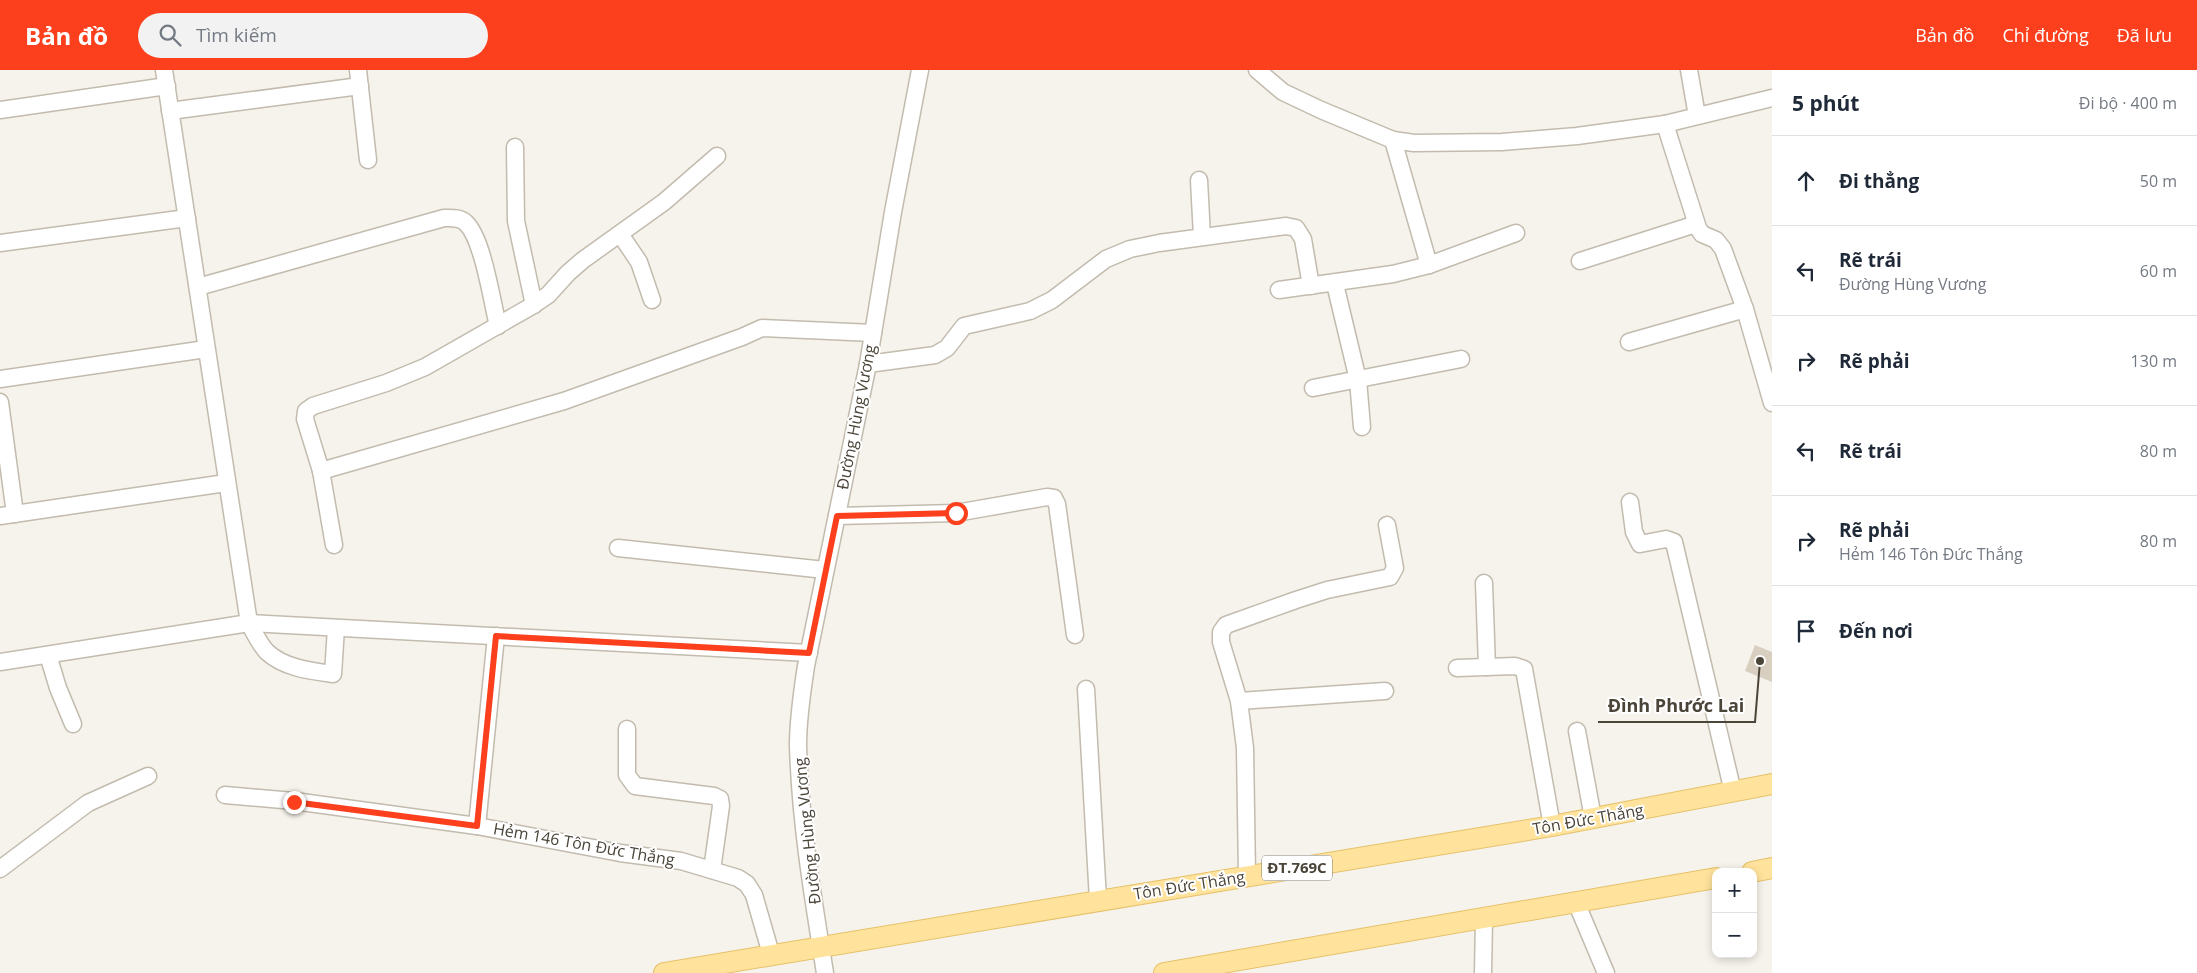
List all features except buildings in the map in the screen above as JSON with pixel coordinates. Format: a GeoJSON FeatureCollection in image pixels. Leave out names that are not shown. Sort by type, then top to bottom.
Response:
{"type":"FeatureCollection","features":[{"type":"Feature","properties":{"kind":"main road","name":"Tôn Đức Thắng"},"geometry":{"type":"LineString","coordinates":[[664,973],[1552,826],[1772,784]]}},
{"type":"Feature","properties":{"kind":"main road"},"geometry":{"type":"LineString","coordinates":[[1757,871],[1772,868]]}},
{"type":"Feature","properties":{"kind":"main road"},"geometry":{"type":"LineString","coordinates":[[1164,973],[1712,879]]}},
{"type":"Feature","properties":{"kind":"street","name":"Đường Hùng Vương"},"geometry":{"type":"LineString","coordinates":[[825,973],[802,809],[798,744],[800,707],[825,570],[868,364],[892,212],[920,70]]}},
{"type":"Feature","properties":{"kind":"street"},"geometry":{"type":"LineString","coordinates":[[1689,70],[1697,116]]}},
{"type":"Feature","properties":{"kind":"street"},"geometry":{"type":"LineString","coordinates":[[1266,73],[1283,92],[1393,140],[1432,144],[1502,142],[1577,136],[1664,124],[1771,103]]}},
{"type":"Feature","properties":{"kind":"street"},"geometry":{"type":"LineString","coordinates":[[0,110],[165,78],[249,623],[267,652],[286,664],[333,674],[336,635]]}},
{"type":"Feature","properties":{"kind":"street"},"geometry":{"type":"LineString","coordinates":[[170,111],[359,78],[368,160]]}},
{"type":"Feature","properties":{"kind":"street"},"geometry":{"type":"LineString","coordinates":[[1664,124],[1696,224],[1702,234],[1716,240],[1723,249],[1745,309],[1772,403]]}},
{"type":"Feature","properties":{"kind":"street"},"geometry":{"type":"LineString","coordinates":[[1393,140],[1428,265]]}},
{"type":"Feature","properties":{"kind":"street"},"geometry":{"type":"LineString","coordinates":[[515,147],[516,222],[534,305]]}},
{"type":"Feature","properties":{"kind":"street"},"geometry":{"type":"LineString","coordinates":[[334,545],[321,471],[305,419],[306,411],[313,406],[386,383],[425,367],[534,305],[548,296],[576,266],[664,202],[717,156]]}},
{"type":"Feature","properties":{"kind":"street"},"geometry":{"type":"LineString","coordinates":[[1199,180],[1202,237]]}},
{"type":"Feature","properties":{"kind":"street"},"geometry":{"type":"LineString","coordinates":[[0,243],[187,218]]}},
{"type":"Feature","properties":{"kind":"street"},"geometry":{"type":"LineString","coordinates":[[198,288],[444,218],[457,218],[465,222],[473,232],[480,249],[498,326]]}},
{"type":"Feature","properties":{"kind":"street"},"geometry":{"type":"LineString","coordinates":[[1580,261],[1696,224]]}},
{"type":"Feature","properties":{"kind":"street"},"geometry":{"type":"LineString","coordinates":[[868,364],[935,355],[947,348],[964,326],[1030,311],[1052,300],[1106,259],[1130,249],[1159,243],[1286,226],[1296,228],[1302,239],[1311,286]]}},
{"type":"Feature","properties":{"kind":"street"},"geometry":{"type":"LineString","coordinates":[[1279,290],[1335,284],[1393,274],[1428,265],[1516,233]]}},
{"type":"Feature","properties":{"kind":"street"},"geometry":{"type":"LineString","coordinates":[[620,234],[638,262],[652,300]]}},
{"type":"Feature","properties":{"kind":"street"},"geometry":{"type":"LineString","coordinates":[[1335,284],[1358,380],[1362,428]]}},
{"type":"Feature","properties":{"kind":"street"},"geometry":{"type":"LineString","coordinates":[[1629,342],[1745,309]]}},
{"type":"Feature","properties":{"kind":"street"},"geometry":{"type":"LineString","coordinates":[[321,471],[564,401],[742,337],[762,328],[873,333]]}},
{"type":"Feature","properties":{"kind":"street"},"geometry":{"type":"LineString","coordinates":[[0,379],[206,349]]}},
{"type":"Feature","properties":{"kind":"street"},"geometry":{"type":"LineString","coordinates":[[1313,388],[1461,359]]}},
{"type":"Feature","properties":{"kind":"street"},"geometry":{"type":"LineString","coordinates":[[0,402],[8,515],[226,483]]}},
{"type":"Feature","properties":{"kind":"street"},"geometry":{"type":"LineString","coordinates":[[837,516],[956,513],[1047,497],[1054,498],[1057,504],[1065,549],[1075,635]]}},
{"type":"Feature","properties":{"kind":"street"},"geometry":{"type":"LineString","coordinates":[[1630,502],[1634,532],[1640,544],[1666,540],[1674,542],[1733,792]]}},
{"type":"Feature","properties":{"kind":"street"},"geometry":{"type":"LineString","coordinates":[[1247,876],[1247,768],[1239,701],[1221,642],[1221,632],[1226,625],[1304,597],[1390,577],[1395,568],[1387,525]]}},
{"type":"Feature","properties":{"kind":"street"},"geometry":{"type":"LineString","coordinates":[[618,548],[825,570]]}},
{"type":"Feature","properties":{"kind":"street"},"geometry":{"type":"LineString","coordinates":[[1484,583],[1487,667]]}},
{"type":"Feature","properties":{"kind":"street"},"geometry":{"type":"LineString","coordinates":[[0,662],[249,623],[336,635],[496,636],[809,653]]}},
{"type":"Feature","properties":{"kind":"street"},"geometry":{"type":"LineString","coordinates":[[477,826],[496,636]]}},
{"type":"Feature","properties":{"kind":"street"},"geometry":{"type":"LineString","coordinates":[[48,655],[58,688],[73,724]]}},
{"type":"Feature","properties":{"kind":"street"},"geometry":{"type":"LineString","coordinates":[[1457,668],[1515,666],[1524,669],[1552,826]]}},
{"type":"Feature","properties":{"kind":"street"},"geometry":{"type":"LineString","coordinates":[[1086,689],[1098,900]]}},
{"type":"Feature","properties":{"kind":"street"},"geometry":{"type":"LineString","coordinates":[[1239,701],[1385,691]]}},
{"type":"Feature","properties":{"kind":"street"},"geometry":{"type":"LineString","coordinates":[[627,729],[627,775],[635,786],[714,796],[720,800],[721,806],[712,870]]}},
{"type":"Feature","properties":{"kind":"street"},"geometry":{"type":"LineString","coordinates":[[1577,731],[1593,818]]}},
{"type":"Feature","properties":{"kind":"street"},"geometry":{"type":"LineString","coordinates":[[0,869],[88,803],[148,776]]}},
{"type":"Feature","properties":{"kind":"street","name":"Hẻm 146 Tôn Đức Thắng"},"geometry":{"type":"LineString","coordinates":[[225,795],[477,826],[620,853],[682,861],[738,878],[747,884],[754,895],[771,954]]}},
{"type":"Feature","properties":{"kind":"street"},"geometry":{"type":"LineString","coordinates":[[1576,902],[1606,973]]}},
{"type":"Feature","properties":{"kind":"street"},"geometry":{"type":"LineString","coordinates":[[1483,973],[1484,919]]}},
{"type":"Feature","properties":{"kind":"place","name":"Đình Phước Lai"},"geometry":{"type":"Point","coordinates":[1760,661]}},
{"type":"Feature","properties":{"kind":"route"},"geometry":{"type":"LineString","coordinates":[[294,802],[477,826],[496,636],[809,653],[837,516],[956,513]]}}]}
